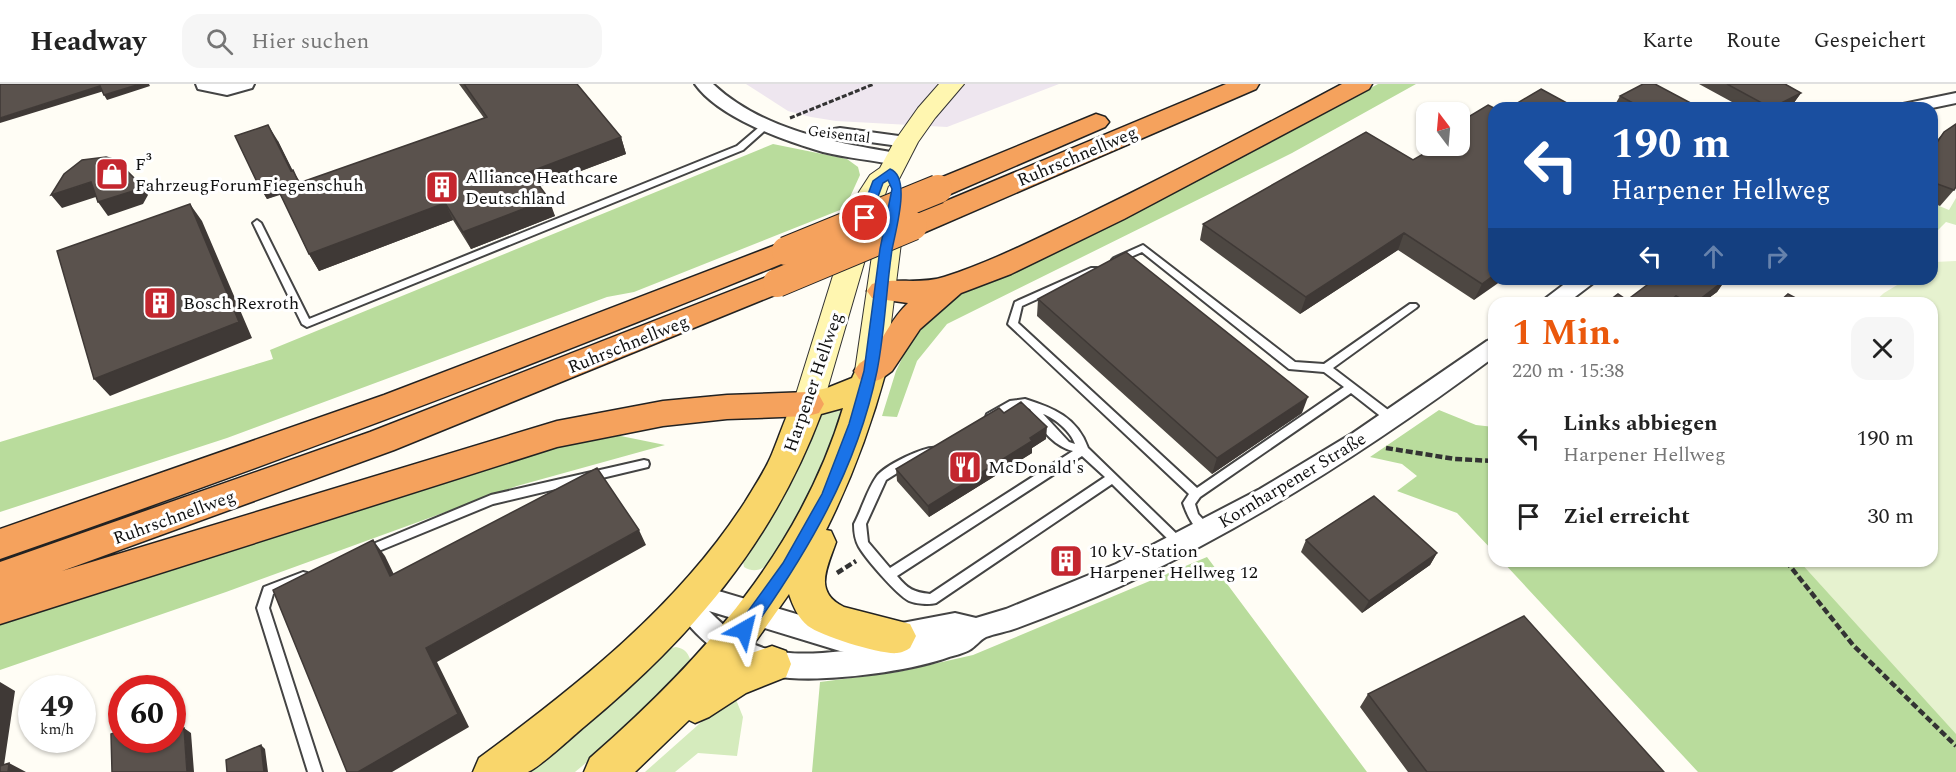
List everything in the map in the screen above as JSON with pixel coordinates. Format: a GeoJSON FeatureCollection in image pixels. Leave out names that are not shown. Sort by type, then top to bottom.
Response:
{"type":"FeatureCollection","features":[{"type":"Feature","properties":{"kind":"highway","name":"Ruhrschnellweg"},"geometry":{"type":"LineString","coordinates":[[1164,102],[1189,84]]}},
{"type":"Feature","properties":{"kind":"highway","name":"Ruhrschnellweg"},"geometry":{"type":"LineString","coordinates":[[0,578],[382,441],[777,283],[937,203],[1164,102],[1247,84]]}},
{"type":"Feature","properties":{"kind":"highway"},"geometry":{"type":"LineString","coordinates":[[1164,102],[1266,84]]}},
{"type":"Feature","properties":{"kind":"highway"},"geometry":{"type":"LineString","coordinates":[[882,291],[908,293],[952,286],[987,273],[1140,200],[1360,84]]}},
{"type":"Feature","properties":{"kind":"highway","name":"Ruhrschnellweg"},"geometry":{"type":"LineString","coordinates":[[0,544],[341,425],[587,332],[786,251],[937,203]]}},
{"type":"Feature","properties":{"kind":"highway"},"geometry":{"type":"LineString","coordinates":[[868,378],[883,364],[898,334],[918,312],[952,286]]}},
{"type":"Feature","properties":{"kind":"highway"},"geometry":{"type":"LineString","coordinates":[[0,607],[505,448],[570,430],[667,413],[717,407],[807,404]]}},
{"type":"Feature","properties":{"kind":"main road","name":"Harpener Hellweg"},"geometry":{"type":"LineString","coordinates":[[495,772],[546,734],[642,649],[691,600],[756,513],[799,434],[873,192],[931,106],[952,84]]}},
{"type":"Feature","properties":{"kind":"main road"},"geometry":{"type":"LineString","coordinates":[[605,772],[662,721],[732,645],[788,568],[828,496],[849,444],[868,378],[897,189],[897,158]]}},
{"type":"Feature","properties":{"kind":"main road"},"geometry":{"type":"LineString","coordinates":[[852,265],[865,282],[882,291]]}},
{"type":"Feature","properties":{"kind":"main road"},"geometry":{"type":"LineString","coordinates":[[807,404],[832,399],[868,378]]}},
{"type":"Feature","properties":{"kind":"main road"},"geometry":{"type":"LineString","coordinates":[[828,496],[834,510],[807,565],[805,577],[809,599],[815,610],[831,620],[897,636]]}},
{"type":"Feature","properties":{"kind":"main road"},"geometry":{"type":"LineString","coordinates":[[662,721],[688,710],[723,684],[744,673],[772,664]]}},
{"type":"Feature","properties":{"kind":"street"},"geometry":{"type":"LineString","coordinates":[[204,85],[227,90],[246,84]]}},
{"type":"Feature","properties":{"kind":"street","name":"Geisental"},"geometry":{"type":"LineString","coordinates":[[703,84],[718,98],[770,126],[826,147],[897,158]]}},
{"type":"Feature","properties":{"kind":"street"},"geometry":{"type":"LineString","coordinates":[[1937,102],[1956,98]]}},
{"type":"Feature","properties":{"kind":"street"},"geometry":{"type":"LineString","coordinates":[[1560,297],[1577,285]]}},
{"type":"Feature","properties":{"kind":"street","name":"Kornharpener Straße"},"geometry":{"type":"LineString","coordinates":[[691,600],[716,635],[772,664],[850,663],[895,657],[960,641],[975,629],[1059,600],[1121,574],[1208,531],[1270,496],[1368,435],[1488,350]]}},
{"type":"Feature","properties":{"kind":"street","name":"Kornharpener Straße"},"geometry":{"type":"LineString","coordinates":[[691,600],[756,615],[840,639],[879,642],[897,636],[955,625],[975,629]]}},
{"type":"Feature","properties":{"kind":"lane"},"geometry":{"type":"LineString","coordinates":[[257,223],[307,324],[740,148],[770,126]]}},
{"type":"Feature","properties":{"kind":"lane"},"geometry":{"type":"LineString","coordinates":[[1196,494],[1013,324],[1018,303],[1143,248],[1293,366],[1326,368],[1392,419]]}},
{"type":"Feature","properties":{"kind":"lane"},"geometry":{"type":"LineString","coordinates":[[1326,368],[1413,306]]}},
{"type":"Feature","properties":{"kind":"lane"},"geometry":{"type":"LineString","coordinates":[[1208,531],[1193,516],[1189,503],[1196,494],[1352,388]]}},
{"type":"Feature","properties":{"kind":"lane"},"geometry":{"type":"LineString","coordinates":[[985,421],[1014,404],[1025,403],[1034,406],[1041,420],[1065,445],[1083,450],[1182,545]]}},
{"type":"Feature","properties":{"kind":"lane"},"geometry":{"type":"LineString","coordinates":[[946,444],[918,455],[882,477],[860,524],[863,544],[900,588],[912,597],[932,599],[1113,478]]}},
{"type":"Feature","properties":{"kind":"lane"},"geometry":{"type":"LineString","coordinates":[[888,575],[1083,450]]}},
{"type":"Feature","properties":{"kind":"lane"},"geometry":{"type":"LineString","coordinates":[[353,556],[491,500],[644,464]]}},
{"type":"Feature","properties":{"kind":"lane"},"geometry":{"type":"LineString","coordinates":[[310,574],[268,591],[263,608],[315,772]]}},
{"type":"Feature","properties":{"kind":"path"},"geometry":{"type":"LineString","coordinates":[[770,126],[874,84]]}},
{"type":"Feature","properties":{"kind":"path"},"geometry":{"type":"LineString","coordinates":[[1368,435],[1383,447],[1455,459],[1488,461]]}},
{"type":"Feature","properties":{"kind":"path"},"geometry":{"type":"LineString","coordinates":[[1791,567],[1853,645],[1956,746]]}},
{"type":"Feature","properties":{"kind":"shaded area"},"geometry":{"type":"Polygon","coordinates":[[[746,84],[1059,84],[947,127],[836,121],[811,117],[788,111],[746,84]]]}},
{"type":"Feature","properties":{"kind":"green space"},"geometry":{"type":"Polygon","coordinates":[[[1378,84],[1416,84],[1292,153],[947,324],[917,361],[897,417],[882,416],[896,371],[910,342],[932,318],[941,304],[993,275],[1137,209],[1260,148],[1378,84]]]}},
{"type":"Feature","properties":{"kind":"green space"},"geometry":{"type":"Polygon","coordinates":[[[773,144],[847,159],[858,167],[860,175],[845,208],[634,292],[607,297],[227,438],[0,512],[0,442],[273,359],[270,350],[773,144]]]}},
{"type":"Feature","properties":{"kind":"green space"},"geometry":{"type":"Polygon","coordinates":[[[1956,198],[1956,225],[1946,222],[1938,230],[1938,205],[1949,210],[1956,198]]]}},
{"type":"Feature","properties":{"kind":"green space"},"geometry":{"type":"Polygon","coordinates":[[[1956,261],[1956,734],[1804,567],[1938,567],[1938,297],[1880,297],[1897,285],[1938,285],[1938,262],[1956,261]]]}},
{"type":"Feature","properties":{"kind":"green space"},"geometry":{"type":"Polygon","coordinates":[[[841,408],[842,413],[814,483],[794,522],[766,566],[755,570],[744,567],[742,557],[821,409],[841,408]]]}},
{"type":"Feature","properties":{"kind":"green space"},"geometry":{"type":"Polygon","coordinates":[[[1439,410],[1476,425],[1488,426],[1488,546],[1457,513],[1397,491],[1417,476],[1402,464],[1370,457],[1439,410]]]}},
{"type":"Feature","properties":{"kind":"green space"},"geometry":{"type":"Polygon","coordinates":[[[611,434],[665,445],[517,486],[226,592],[0,670],[0,616],[561,441],[611,434]]]}},
{"type":"Feature","properties":{"kind":"green space"},"geometry":{"type":"Polygon","coordinates":[[[1207,557],[1367,772],[812,772],[820,682],[898,672],[973,655],[1207,557]]]}},
{"type":"Feature","properties":{"kind":"green space"},"geometry":{"type":"Polygon","coordinates":[[[1508,567],[1847,567],[1956,654],[1956,772],[1698,772],[1508,567]]]}},
{"type":"Feature","properties":{"kind":"green space"},"geometry":{"type":"Polygon","coordinates":[[[676,647],[688,654],[690,659],[688,666],[610,743],[575,772],[521,772],[667,649],[676,647]]]}},
{"type":"Feature","properties":{"kind":"green space"},"geometry":{"type":"Polygon","coordinates":[[[735,697],[743,717],[737,756],[698,753],[675,772],[645,772],[707,717],[735,697]]]}},
{"type":"Feature","properties":{"kind":"building"},"geometry":{"type":"Polygon","coordinates":[[[0,84],[140,84],[104,95],[100,86],[0,118],[0,84]]]}},
{"type":"Feature","properties":{"kind":"building","name":"Alliance Heathcare Deutschland"},"geometry":{"type":"Polygon","coordinates":[[[464,84],[577,84],[621,137],[529,172],[549,199],[463,232],[445,203],[309,254],[272,177],[257,182],[235,136],[268,125],[299,183],[487,117],[464,84]]]}},
{"type":"Feature","properties":{"kind":"building"},"geometry":{"type":"Polygon","coordinates":[[[1643,84],[1655,84],[1689,102],[1631,102],[1620,96],[1643,84]]]}},
{"type":"Feature","properties":{"kind":"building"},"geometry":{"type":"Polygon","coordinates":[[[1727,84],[1785,84],[1801,93],[1783,102],[1760,102],[1727,84]]]}},
{"type":"Feature","properties":{"kind":"building"},"geometry":{"type":"Polygon","coordinates":[[[1541,89],[1565,102],[1519,102],[1541,89]]]}},
{"type":"Feature","properties":{"kind":"building"},"geometry":{"type":"Polygon","coordinates":[[[1488,105],[1488,280],[1482,284],[1404,233],[1306,297],[1203,224],[1366,132],[1413,160],[1420,156],[1470,156],[1470,116],[1488,105]]]}},
{"type":"Feature","properties":{"kind":"building"},"geometry":{"type":"Polygon","coordinates":[[[1956,124],[1956,187],[1954,190],[1938,184],[1938,141],[1944,132],[1956,124]]]}},
{"type":"Feature","properties":{"kind":"building"},"geometry":{"type":"Polygon","coordinates":[[[106,157],[116,160],[138,182],[133,191],[98,202],[91,182],[51,195],[64,174],[82,160],[106,157]]]}},
{"type":"Feature","properties":{"kind":"building","name":"Bosch Rexroth"},"geometry":{"type":"Polygon","coordinates":[[[190,204],[239,322],[94,379],[57,251],[190,204]]]}},
{"type":"Feature","properties":{"kind":"building"},"geometry":{"type":"Polygon","coordinates":[[[1126,252],[1308,397],[1217,458],[1038,299],[1126,252]]]}},
{"type":"Feature","properties":{"kind":"building"},"geometry":{"type":"Polygon","coordinates":[[[1647,285],[1718,285],[1703,297],[1631,297],[1647,285]]]}},
{"type":"Feature","properties":{"kind":"building","name":"McDonald's"},"geometry":{"type":"Polygon","coordinates":[[[1021,402],[1047,427],[1030,438],[1032,441],[928,506],[896,469],[999,408],[1004,413],[1021,402]]]}},
{"type":"Feature","properties":{"kind":"building"},"geometry":{"type":"Polygon","coordinates":[[[597,468],[639,530],[426,648],[458,714],[358,772],[347,772],[273,590],[373,540],[390,576],[597,468]]]}},
{"type":"Feature","properties":{"kind":"building"},"geometry":{"type":"Polygon","coordinates":[[[1374,496],[1437,553],[1369,601],[1306,540],[1374,496]]]}},
{"type":"Feature","properties":{"kind":"building"},"geometry":{"type":"Polygon","coordinates":[[[1524,616],[1664,772],[1427,772],[1368,694],[1524,616]]]}},
{"type":"Feature","properties":{"kind":"building"},"geometry":{"type":"Polygon","coordinates":[[[261,745],[264,772],[227,772],[226,760],[261,745]]]}},
{"type":"Feature","properties":{"kind":"building"},"geometry":{"type":"Polygon","coordinates":[[[112,753],[186,753],[187,772],[112,772],[112,753]]]}},
{"type":"Feature","properties":{"kind":"building"},"geometry":{"type":"Polygon","coordinates":[[[9,763],[8,772],[0,772],[0,766],[9,763]]]}},
{"type":"Feature","properties":{"kind":"place","name":"F³ FahrzeugForumFiegenschuh"},"geometry":{"type":"Point","coordinates":[112,174]}},
{"type":"Feature","properties":{"kind":"place","name":"Alliance Heathcare Deutschland"},"geometry":{"type":"Point","coordinates":[442,187]}},
{"type":"Feature","properties":{"kind":"place","name":"Bosch Rexroth"},"geometry":{"type":"Point","coordinates":[160,303]}},
{"type":"Feature","properties":{"kind":"place","name":"McDonald's"},"geometry":{"type":"Point","coordinates":[965,467]}},
{"type":"Feature","properties":{"kind":"place","name":"10 kV-Station Harpener Hellweg 12"},"geometry":{"type":"Point","coordinates":[1066,561]}},
{"type":"Feature","properties":{"kind":"route"},"geometry":{"type":"LineString","coordinates":[[744,630],[788,568],[828,496],[856,424],[870,371],[886,249],[897,189],[890,173],[879,181],[865,218]]}}]}
